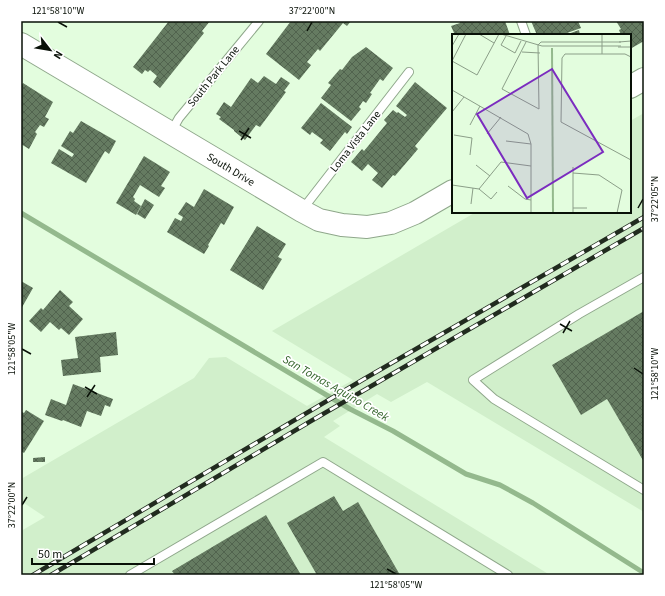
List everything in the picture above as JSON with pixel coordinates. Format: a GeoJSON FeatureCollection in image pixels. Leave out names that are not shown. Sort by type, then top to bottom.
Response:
{"type":"FeatureCollection","features":[{"type":"Feature","properties":{"kind":"street","name":"South Drive"},"geometry":{"type":"LineString","coordinates":[[21,44],[319,220],[342,225],[366,227],[391,222],[415,213],[452,192]]}},
{"type":"Feature","properties":{"kind":"street"},"geometry":{"type":"LineString","coordinates":[[631,86],[644,79]]}},
{"type":"Feature","properties":{"kind":"lane","name":"South Park Lane"},"geometry":{"type":"LineString","coordinates":[[170,133],[178,118],[259,21]]}},
{"type":"Feature","properties":{"kind":"lane"},"geometry":{"type":"LineString","coordinates":[[521,21],[526,34]]}},
{"type":"Feature","properties":{"kind":"lane","name":"Loma Vista Lane"},"geometry":{"type":"LineString","coordinates":[[302,211],[409,72]]}},
{"type":"Feature","properties":{"kind":"lane"},"geometry":{"type":"LineString","coordinates":[[644,277],[579,314],[473,380],[494,399],[644,490]]}},
{"type":"Feature","properties":{"kind":"lane"},"geometry":{"type":"LineString","coordinates":[[130,575],[324,462],[508,575]]}},
{"type":"Feature","properties":{"kind":"shaded area"},"geometry":{"type":"Polygon","coordinates":[[[644,113],[644,512],[427,382],[391,402],[377,394],[333,421],[340,426],[324,437],[550,575],[21,575],[21,531],[45,517],[21,501],[21,479],[194,378],[209,358],[226,357],[307,406],[353,380],[272,331],[474,213],[631,213],[631,120],[644,113]]]}},
{"type":"Feature","properties":{"kind":"building"},"geometry":{"type":"Polygon","coordinates":[[[169,21],[210,21],[202,31],[204,33],[160,88],[153,82],[157,76],[150,70],[148,72],[145,70],[142,74],[133,67],[169,21]]]}},
{"type":"Feature","properties":{"kind":"building"},"geometry":{"type":"Polygon","coordinates":[[[291,21],[351,21],[347,26],[343,23],[320,51],[318,49],[307,62],[311,65],[299,80],[266,54],[291,21]]]}},
{"type":"Feature","properties":{"kind":"building"},"geometry":{"type":"Polygon","coordinates":[[[459,21],[505,21],[510,34],[455,34],[451,26],[460,23],[459,21]]]}},
{"type":"Feature","properties":{"kind":"building"},"geometry":{"type":"Polygon","coordinates":[[[531,21],[578,21],[581,28],[567,33],[568,34],[537,34],[531,21]]]}},
{"type":"Feature","properties":{"kind":"building"},"geometry":{"type":"Polygon","coordinates":[[[616,21],[644,21],[644,41],[631,48],[631,34],[621,34],[619,30],[621,29],[616,21]]]}},
{"type":"Feature","properties":{"kind":"building"},"geometry":{"type":"Polygon","coordinates":[[[579,30],[580,34],[568,34],[579,30]]]}},
{"type":"Feature","properties":{"kind":"building"},"geometry":{"type":"Polygon","coordinates":[[[366,47],[393,68],[383,81],[380,79],[370,93],[372,94],[366,103],[363,101],[359,107],[361,109],[351,121],[321,98],[331,85],[328,83],[340,69],[342,70],[352,57],[366,47]]]}},
{"type":"Feature","properties":{"kind":"building"},"geometry":{"type":"Polygon","coordinates":[[[264,76],[276,84],[281,77],[290,83],[284,91],[286,92],[260,127],[256,125],[245,140],[219,119],[221,117],[216,114],[224,102],[231,107],[251,78],[258,83],[264,76]]]}},
{"type":"Feature","properties":{"kind":"building"},"geometry":{"type":"Polygon","coordinates":[[[415,82],[447,108],[415,146],[418,149],[395,176],[393,175],[382,188],[372,180],[378,173],[368,164],[362,171],[351,162],[362,149],[364,151],[387,123],[384,120],[393,110],[405,117],[407,115],[396,106],[415,82]]]}},
{"type":"Feature","properties":{"kind":"building"},"geometry":{"type":"Polygon","coordinates":[[[23,83],[53,102],[45,117],[49,119],[44,127],[40,125],[35,132],[37,134],[29,149],[21,144],[21,86],[23,83]]]}},
{"type":"Feature","properties":{"kind":"building"},"geometry":{"type":"Polygon","coordinates":[[[321,103],[352,127],[347,134],[345,132],[330,151],[320,143],[323,140],[312,132],[310,135],[301,128],[321,103]]]}},
{"type":"Feature","properties":{"kind":"building"},"geometry":{"type":"Polygon","coordinates":[[[81,121],[116,141],[109,154],[105,151],[86,183],[51,163],[59,149],[72,157],[74,154],[61,146],[70,131],[73,133],[81,121]]]}},
{"type":"Feature","properties":{"kind":"building"},"geometry":{"type":"Polygon","coordinates":[[[144,156],[170,172],[161,186],[165,188],[159,197],[140,185],[133,197],[135,199],[134,201],[141,206],[136,215],[116,203],[144,156]]]}},
{"type":"Feature","properties":{"kind":"building"},"geometry":{"type":"Polygon","coordinates":[[[204,189],[234,207],[224,225],[221,223],[204,254],[167,232],[175,218],[181,221],[183,217],[178,214],[186,202],[194,207],[204,189]]]}},
{"type":"Feature","properties":{"kind":"building"},"geometry":{"type":"Polygon","coordinates":[[[145,199],[154,205],[145,219],[137,214],[145,199]]]}},
{"type":"Feature","properties":{"kind":"building"},"geometry":{"type":"Polygon","coordinates":[[[257,226],[286,244],[278,257],[282,259],[263,290],[230,270],[257,226]]]}},
{"type":"Feature","properties":{"kind":"building"},"geometry":{"type":"Polygon","coordinates":[[[21,281],[33,288],[21,309],[21,281]]]}},
{"type":"Feature","properties":{"kind":"building"},"geometry":{"type":"Polygon","coordinates":[[[60,290],[73,302],[69,306],[83,319],[69,335],[61,328],[59,330],[50,322],[41,332],[29,321],[41,308],[43,310],[60,290]]]}},
{"type":"Feature","properties":{"kind":"building"},"geometry":{"type":"Polygon","coordinates":[[[644,311],[644,462],[607,399],[581,415],[552,365],[644,311]]]}},
{"type":"Feature","properties":{"kind":"building"},"geometry":{"type":"Polygon","coordinates":[[[116,332],[118,355],[100,357],[101,372],[63,376],[61,360],[78,358],[75,337],[116,332]]]}},
{"type":"Feature","properties":{"kind":"building"},"geometry":{"type":"Polygon","coordinates":[[[73,384],[113,399],[110,407],[105,405],[101,416],[87,411],[81,427],[45,415],[51,399],[66,405],[73,384]]]}},
{"type":"Feature","properties":{"kind":"building"},"geometry":{"type":"Polygon","coordinates":[[[26,410],[44,421],[24,453],[21,451],[21,414],[26,410]]]}},
{"type":"Feature","properties":{"kind":"building"},"geometry":{"type":"Polygon","coordinates":[[[45,457],[45,462],[33,462],[33,458],[45,457]]]}},
{"type":"Feature","properties":{"kind":"building"},"geometry":{"type":"Polygon","coordinates":[[[334,496],[343,511],[358,502],[400,575],[317,575],[287,523],[334,496]]]}},
{"type":"Feature","properties":{"kind":"building"},"geometry":{"type":"Polygon","coordinates":[[[266,515],[301,575],[175,575],[172,571],[266,515]]]}},
{"type":"Feature","properties":{"kind":"waterway","name":"San Tomas Aquino Creek"},"geometry":{"type":"LineString","coordinates":[[21,213],[350,409],[393,431],[466,474],[500,485],[533,503],[644,573]]}},
{"type":"Feature","properties":{"kind":"railway"},"geometry":{"type":"LineString","coordinates":[[33,575],[364,379],[644,217]]}},
{"type":"Feature","properties":{"kind":"railway"},"geometry":{"type":"LineString","coordinates":[[51,575],[311,421],[644,228]]}}]}
